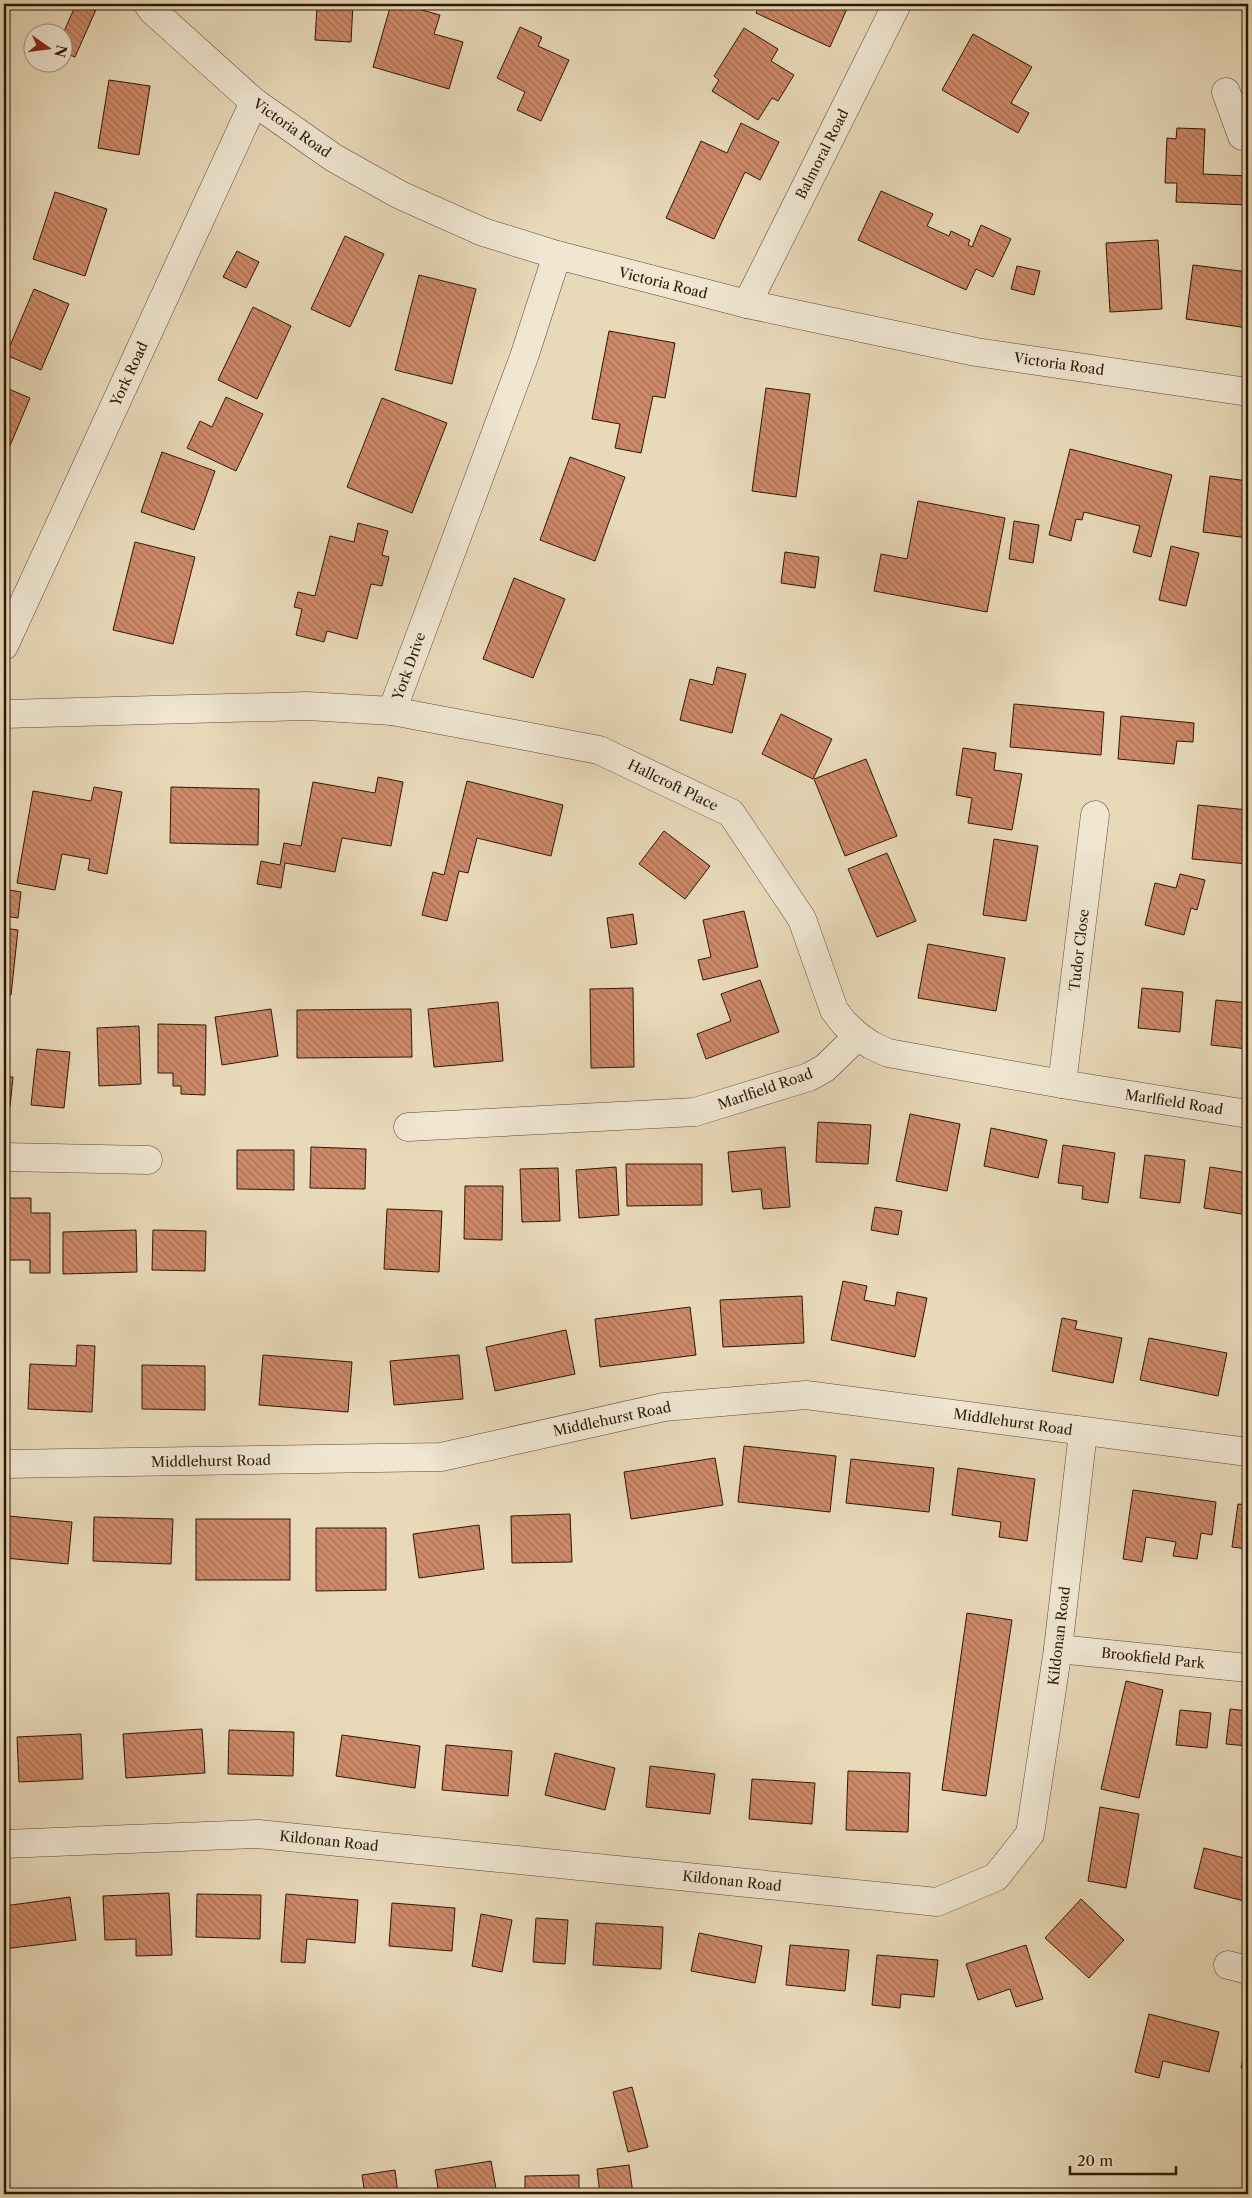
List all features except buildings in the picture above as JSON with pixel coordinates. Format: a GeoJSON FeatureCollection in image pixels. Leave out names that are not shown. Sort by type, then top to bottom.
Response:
{"type":"FeatureCollection","features":[{"type":"Feature","properties":{"kind":"street","name":"Victoria Road"},"geometry":{"type":"LineString","coordinates":[[148,4],[152,10],[254,102],[334,158],[400,195],[483,232],[557,256],[747,304],[976,352],[1248,392]]}},
{"type":"Feature","properties":{"kind":"street","name":"Balmoral Road"},"geometry":{"type":"LineString","coordinates":[[747,304],[898,4]]}},
{"type":"Feature","properties":{"kind":"street"},"geometry":{"type":"LineString","coordinates":[[1226,92],[1242,136],[1248,135]]}},
{"type":"Feature","properties":{"kind":"street","name":"York Road"},"geometry":{"type":"LineString","coordinates":[[4,646],[254,102]]}},
{"type":"Feature","properties":{"kind":"street","name":"York Drive"},"geometry":{"type":"LineString","coordinates":[[4,714],[307,706],[392,711],[520,366],[557,256]]}},
{"type":"Feature","properties":{"kind":"street","name":"Hallcroft Place"},"geometry":{"type":"LineString","coordinates":[[392,711],[599,750],[731,813],[802,919],[834,1010],[858,1036]]}},
{"type":"Feature","properties":{"kind":"street","name":"Tudor Close"},"geometry":{"type":"LineString","coordinates":[[1062,1084],[1096,815]]}},
{"type":"Feature","properties":{"kind":"street","name":"Marlfield Road"},"geometry":{"type":"LineString","coordinates":[[408,1127],[695,1112],[809,1077],[825,1068],[858,1036],[888,1053],[1248,1114]]}},
{"type":"Feature","properties":{"kind":"street"},"geometry":{"type":"LineString","coordinates":[[4,1157],[148,1160]]}},
{"type":"Feature","properties":{"kind":"street","name":"Middlehurst Road"},"geometry":{"type":"LineString","coordinates":[[4,1464],[441,1457],[664,1407],[806,1394],[1083,1432],[1248,1452]]}},
{"type":"Feature","properties":{"kind":"street","name":"Kildonan Road"},"geometry":{"type":"LineString","coordinates":[[4,1844],[258,1834],[937,1902],[996,1877],[1030,1834],[1058,1649],[1083,1432]]}},
{"type":"Feature","properties":{"kind":"street","name":"Brookfield Park"},"geometry":{"type":"LineString","coordinates":[[1058,1649],[1248,1668]]}}]}
